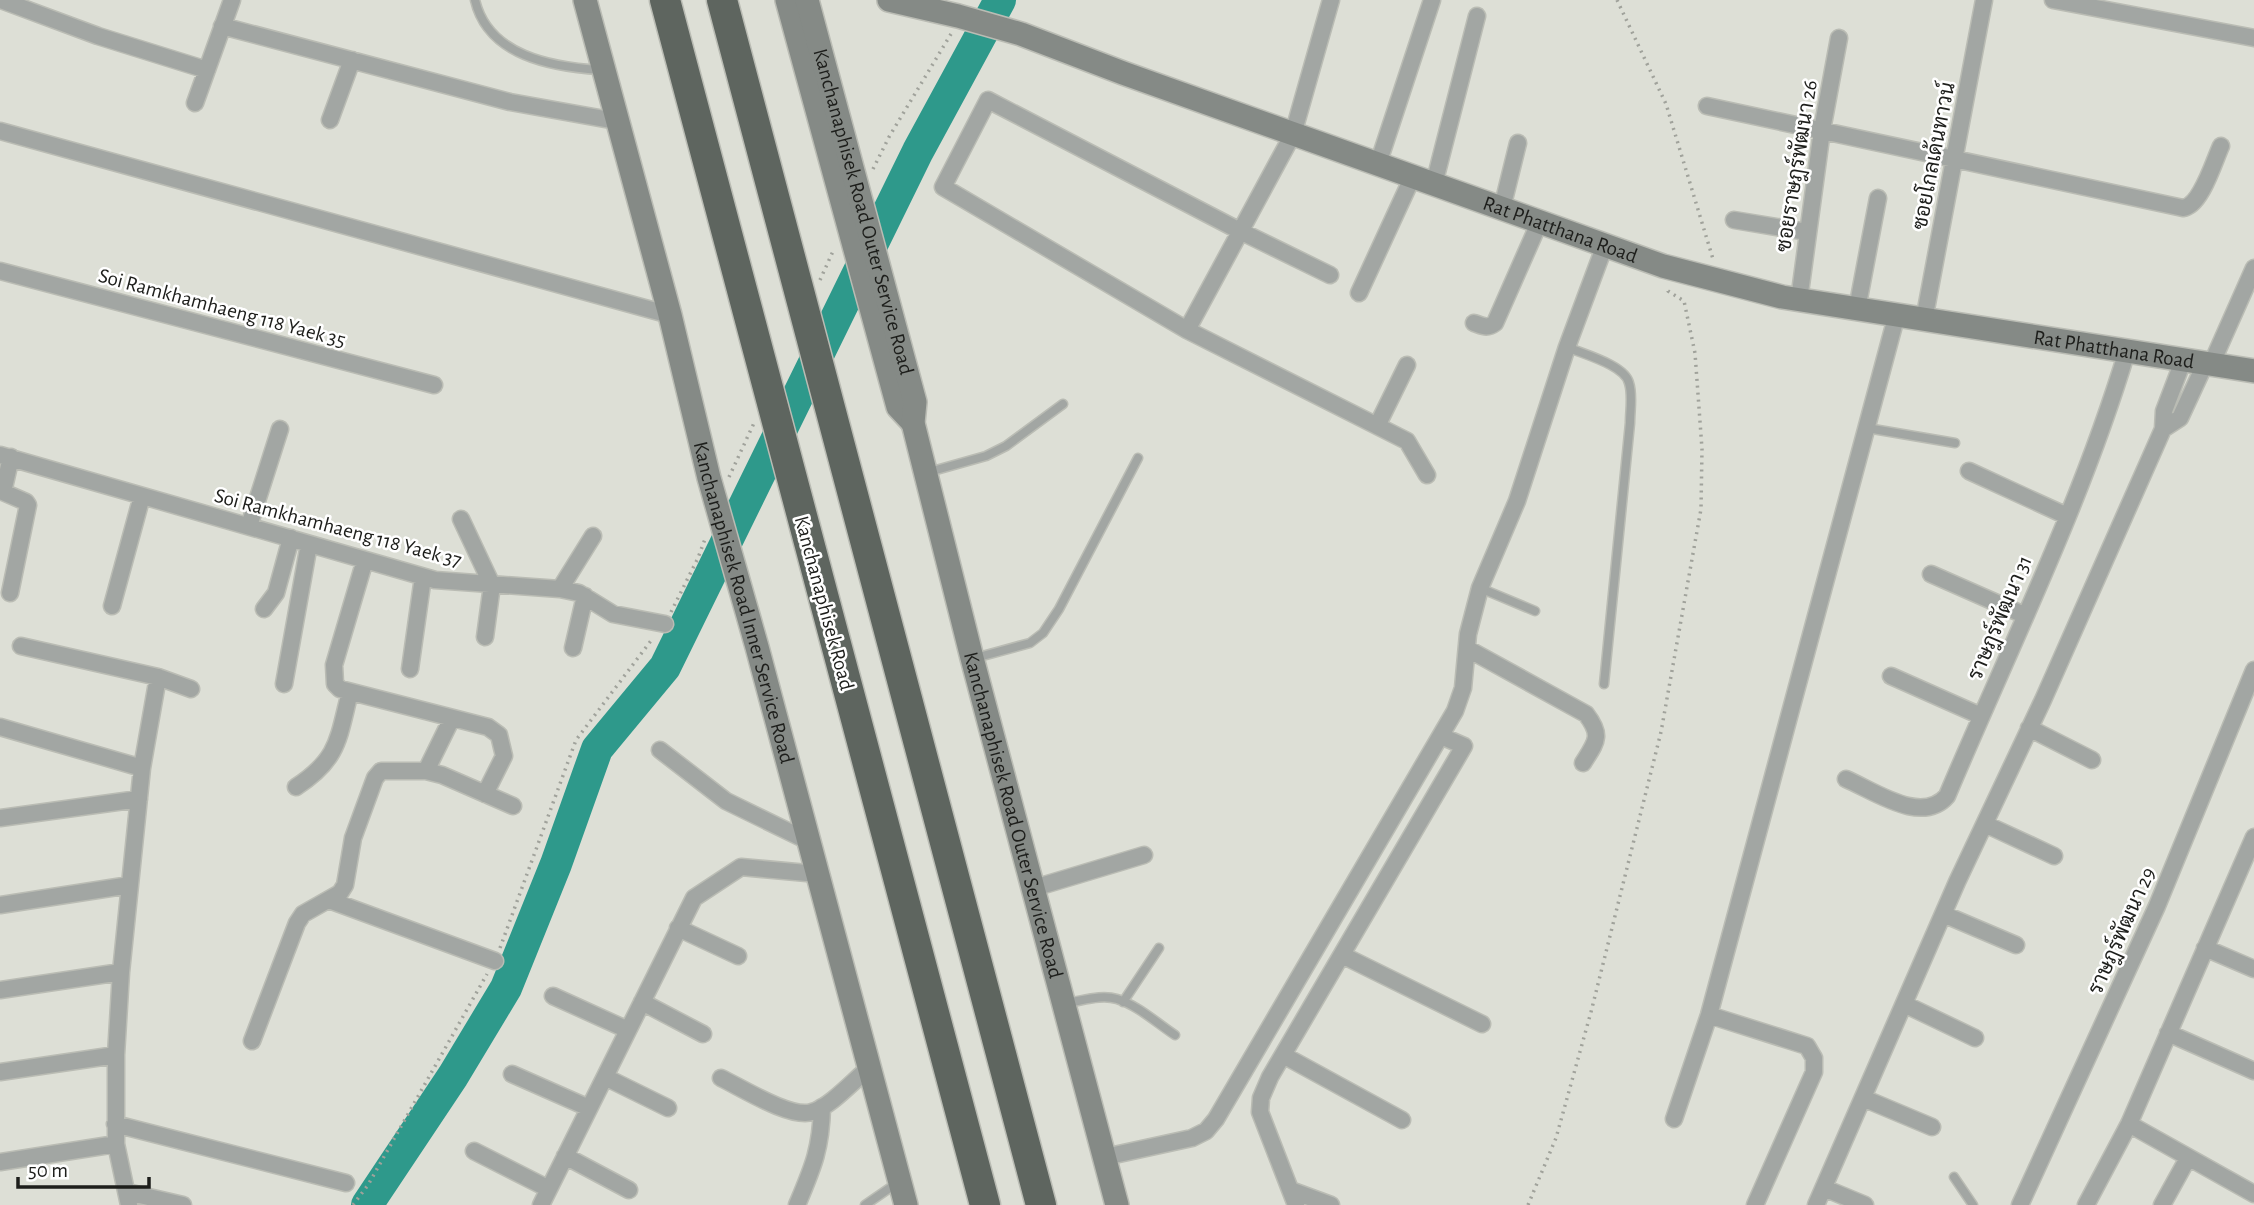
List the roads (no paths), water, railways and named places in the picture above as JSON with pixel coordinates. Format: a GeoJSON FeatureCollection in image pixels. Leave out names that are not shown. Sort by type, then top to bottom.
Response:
{"type":"FeatureCollection","features":[{"type":"Feature","properties":{"kind":"highway","name":"Kanchanaphisek Road"},"geometry":{"type":"LineString","coordinates":[[665,0],[985,1205]]}},
{"type":"Feature","properties":{"kind":"highway"},"geometry":{"type":"LineString","coordinates":[[722,0],[1041,1205]]}},
{"type":"Feature","properties":{"kind":"main road","name":"Kanchanaphisek Road Inner Service Road"},"geometry":{"type":"LineString","coordinates":[[585,0],[616,121],[717,481],[757,648],[906,1205]]}},
{"type":"Feature","properties":{"kind":"main road"},"geometry":{"type":"LineString","coordinates":[[787,0],[840,159]]}},
{"type":"Feature","properties":{"kind":"main road","name":"Kanchanaphisek Road Outer Service Road"},"geometry":{"type":"LineString","coordinates":[[807,0],[840,159],[890,344],[898,407],[913,423],[972,658],[1117,1205]]}},
{"type":"Feature","properties":{"kind":"main road","name":"Rat Phatthana Road"},"geometry":{"type":"LineString","coordinates":[[889,0],[1021,34],[1663,266],[1799,300],[2254,371]]}},
{"type":"Feature","properties":{"kind":"street"},"geometry":{"type":"LineString","coordinates":[[1,0],[98,36],[207,70]]}},
{"type":"Feature","properties":{"kind":"street"},"geometry":{"type":"LineString","coordinates":[[195,103],[232,0]]}},
{"type":"Feature","properties":{"kind":"street"},"geometry":{"type":"LineString","coordinates":[[1378,164],[1432,0]]}},
{"type":"Feature","properties":{"kind":"street","name":"ซอยโกลเด้นทาวน์"},"geometry":{"type":"LineString","coordinates":[[1924,320],[1984,0]]}},
{"type":"Feature","properties":{"kind":"street"},"geometry":{"type":"LineString","coordinates":[[2053,0],[2254,38]]}},
{"type":"Feature","properties":{"kind":"street"},"geometry":{"type":"LineString","coordinates":[[1186,330],[1293,134],[1326,1]]}},
{"type":"Feature","properties":{"kind":"street"},"geometry":{"type":"LineString","coordinates":[[1359,293],[1424,180],[1477,16]]}},
{"type":"Feature","properties":{"kind":"street"},"geometry":{"type":"LineString","coordinates":[[222,26],[510,102],[616,121]]}},
{"type":"Feature","properties":{"kind":"street","name":"ซอยราษฎร์พัฒนา 26"},"geometry":{"type":"LineString","coordinates":[[1799,300],[1822,130],[1839,38]]}},
{"type":"Feature","properties":{"kind":"street"},"geometry":{"type":"LineString","coordinates":[[330,121],[352,60]]}},
{"type":"Feature","properties":{"kind":"street"},"geometry":{"type":"LineString","coordinates":[[1330,275],[988,100],[943,187],[1186,330],[1407,441],[1427,475]]}},
{"type":"Feature","properties":{"kind":"street"},"geometry":{"type":"LineString","coordinates":[[1707,106],[2183,208],[2193,204],[2199,195],[2221,146]]}},
{"type":"Feature","properties":{"kind":"street"},"geometry":{"type":"LineString","coordinates":[[0,131],[670,315]]}},
{"type":"Feature","properties":{"kind":"street"},"geometry":{"type":"LineString","coordinates":[[1502,208],[1518,143]]}},
{"type":"Feature","properties":{"kind":"street"},"geometry":{"type":"LineString","coordinates":[[1857,309],[1878,198]]}},
{"type":"Feature","properties":{"kind":"street"},"geometry":{"type":"LineString","coordinates":[[1734,220],[1807,232]]}},
{"type":"Feature","properties":{"kind":"street"},"geometry":{"type":"LineString","coordinates":[[1474,323],[1489,327],[1495,323],[1540,221]]}},
{"type":"Feature","properties":{"kind":"street"},"geometry":{"type":"LineString","coordinates":[[1105,1157],[1192,1138],[1206,1131],[1216,1119],[1455,711],[1464,688],[1468,634],[1480,588],[1517,501],[1567,347],[1605,245]]}},
{"type":"Feature","properties":{"kind":"street"},"geometry":{"type":"LineString","coordinates":[[1816,1205],[1943,914],[2163,429],[2164,411],[2200,363],[2254,268]]}},
{"type":"Feature","properties":{"kind":"street","name":"Soi Ramkhamhaeng 118 Yaek 35"},"geometry":{"type":"LineString","coordinates":[[0,271],[434,385]]}},
{"type":"Feature","properties":{"kind":"street"},"geometry":{"type":"LineString","coordinates":[[1674,1119],[1709,1015],[1897,314]]}},
{"type":"Feature","properties":{"kind":"street","name":"ราษฎร์พัฒนา 31"},"geometry":{"type":"LineString","coordinates":[[1846,779],[1913,808],[1939,806],[1947,796],[2067,516],[2107,416],[2127,351]]}},
{"type":"Feature","properties":{"kind":"street"},"geometry":{"type":"LineString","coordinates":[[2163,429],[2180,418],[2200,363]]}},
{"type":"Feature","properties":{"kind":"street"},"geometry":{"type":"LineString","coordinates":[[1377,426],[1407,365]]}},
{"type":"Feature","properties":{"kind":"street"},"geometry":{"type":"LineString","coordinates":[[248,526],[280,429]]}},
{"type":"Feature","properties":{"kind":"street"},"geometry":{"type":"LineString","coordinates":[[5,456],[3,492],[26,502],[27,505],[10,593]]}},
{"type":"Feature","properties":{"kind":"street","name":"Soi Ramkhamhaeng 118 Yaek 37"},"geometry":{"type":"LineString","coordinates":[[5,456],[423,577],[454,583],[560,589],[585,596],[613,614],[664,624]]}},
{"type":"Feature","properties":{"kind":"street"},"geometry":{"type":"LineString","coordinates":[[1969,471],[2067,516]]}},
{"type":"Feature","properties":{"kind":"street"},"geometry":{"type":"LineString","coordinates":[[112,606],[142,496]]}},
{"type":"Feature","properties":{"kind":"street"},"geometry":{"type":"LineString","coordinates":[[461,519],[492,585],[485,637]]}},
{"type":"Feature","properties":{"kind":"street"},"geometry":{"type":"LineString","coordinates":[[560,589],[593,536]]}},
{"type":"Feature","properties":{"kind":"street"},"geometry":{"type":"LineString","coordinates":[[264,609],[276,593],[291,538]]}},
{"type":"Feature","properties":{"kind":"street"},"geometry":{"type":"LineString","coordinates":[[284,684],[309,544]]}},
{"type":"Feature","properties":{"kind":"street"},"geometry":{"type":"LineString","coordinates":[[365,560],[334,665],[335,684],[350,692],[488,727],[499,735],[504,757],[485,794]]}},
{"type":"Feature","properties":{"kind":"street"},"geometry":{"type":"LineString","coordinates":[[1931,574],[2024,615]]}},
{"type":"Feature","properties":{"kind":"street"},"geometry":{"type":"LineString","coordinates":[[410,668],[423,577]]}},
{"type":"Feature","properties":{"kind":"street"},"geometry":{"type":"LineString","coordinates":[[573,648],[585,596]]}},
{"type":"Feature","properties":{"kind":"street"},"geometry":{"type":"LineString","coordinates":[[22,646],[158,677],[191,689]]}},
{"type":"Feature","properties":{"kind":"street"},"geometry":{"type":"LineString","coordinates":[[1468,649],[1587,714],[1598,733],[1596,742],[1583,763]]}},
{"type":"Feature","properties":{"kind":"street","name":"ราษฎร์พัฒนา 29"},"geometry":{"type":"LineString","coordinates":[[2020,1205],[2157,906],[2254,670]]}},
{"type":"Feature","properties":{"kind":"street"},"geometry":{"type":"LineString","coordinates":[[1891,676],[1981,716]]}},
{"type":"Feature","properties":{"kind":"street"},"geometry":{"type":"LineString","coordinates":[[158,677],[142,768],[121,972],[116,1055],[116,1144],[128,1199],[183,1205]]}},
{"type":"Feature","properties":{"kind":"street"},"geometry":{"type":"LineString","coordinates":[[296,787],[323,767],[336,746],[350,692]]}},
{"type":"Feature","properties":{"kind":"street"},"geometry":{"type":"LineString","coordinates":[[426,771],[452,718]]}},
{"type":"Feature","properties":{"kind":"street"},"geometry":{"type":"LineString","coordinates":[[0,727],[142,768]]}},
{"type":"Feature","properties":{"kind":"street"},"geometry":{"type":"LineString","coordinates":[[2029,728],[2092,760]]}},
{"type":"Feature","properties":{"kind":"street"},"geometry":{"type":"LineString","coordinates":[[1331,1205],[1295,1198],[1260,1112],[1261,1098],[1283,1055],[1464,746],[1441,736]]}},
{"type":"Feature","properties":{"kind":"street"},"geometry":{"type":"LineString","coordinates":[[660,750],[726,801],[808,841]]}},
{"type":"Feature","properties":{"kind":"street"},"geometry":{"type":"LineString","coordinates":[[252,1041],[297,923],[303,914],[340,893],[345,885],[353,838],[375,778],[381,771],[426,771],[442,775],[513,806]]}},
{"type":"Feature","properties":{"kind":"street"},"geometry":{"type":"LineString","coordinates":[[0,818],[139,799]]}},
{"type":"Feature","properties":{"kind":"street"},"geometry":{"type":"LineString","coordinates":[[1984,824],[2054,856]]}},
{"type":"Feature","properties":{"kind":"street"},"geometry":{"type":"LineString","coordinates":[[2086,1205],[2129,1124],[2205,948],[2248,872],[2254,837]]}},
{"type":"Feature","properties":{"kind":"street"},"geometry":{"type":"LineString","coordinates":[[1034,888],[1144,855]]}},
{"type":"Feature","properties":{"kind":"street"},"geometry":{"type":"LineString","coordinates":[[541,1205],[694,898],[741,867],[818,874]]}},
{"type":"Feature","properties":{"kind":"street"},"geometry":{"type":"LineString","coordinates":[[0,905],[130,885]]}},
{"type":"Feature","properties":{"kind":"street"},"geometry":{"type":"LineString","coordinates":[[329,900],[495,961]]}},
{"type":"Feature","properties":{"kind":"street"},"geometry":{"type":"LineString","coordinates":[[1943,914],[2015,945]]}},
{"type":"Feature","properties":{"kind":"street"},"geometry":{"type":"LineString","coordinates":[[678,928],[738,956]]}},
{"type":"Feature","properties":{"kind":"street"},"geometry":{"type":"LineString","coordinates":[[2205,948],[2254,969]]}},
{"type":"Feature","properties":{"kind":"street"},"geometry":{"type":"LineString","coordinates":[[1342,955],[1482,1024]]}},
{"type":"Feature","properties":{"kind":"street"},"geometry":{"type":"LineString","coordinates":[[0,990],[121,972]]}},
{"type":"Feature","properties":{"kind":"street"},"geometry":{"type":"LineString","coordinates":[[553,996],[628,1030]]}},
{"type":"Feature","properties":{"kind":"street"},"geometry":{"type":"LineString","coordinates":[[642,1002],[703,1034]]}},
{"type":"Feature","properties":{"kind":"street"},"geometry":{"type":"LineString","coordinates":[[1904,1004],[1975,1038]]}},
{"type":"Feature","properties":{"kind":"street"},"geometry":{"type":"LineString","coordinates":[[1709,1015],[1807,1046],[1814,1058],[1814,1072],[1755,1205]]}},
{"type":"Feature","properties":{"kind":"street"},"geometry":{"type":"LineString","coordinates":[[2168,1033],[2254,1071]]}},
{"type":"Feature","properties":{"kind":"street"},"geometry":{"type":"LineString","coordinates":[[0,1072],[116,1055]]}},
{"type":"Feature","properties":{"kind":"street"},"geometry":{"type":"LineString","coordinates":[[1283,1055],[1402,1120]]}},
{"type":"Feature","properties":{"kind":"street"},"geometry":{"type":"LineString","coordinates":[[721,1079],[798,1113],[812,1112],[822,1107],[869,1069]]}},
{"type":"Feature","properties":{"kind":"street"},"geometry":{"type":"LineString","coordinates":[[512,1074],[589,1108]]}},
{"type":"Feature","properties":{"kind":"street"},"geometry":{"type":"LineString","coordinates":[[604,1077],[668,1108]]}},
{"type":"Feature","properties":{"kind":"street"},"geometry":{"type":"LineString","coordinates":[[1863,1098],[1932,1127]]}},
{"type":"Feature","properties":{"kind":"street"},"geometry":{"type":"LineString","coordinates":[[797,1205],[818,1150],[822,1107]]}},
{"type":"Feature","properties":{"kind":"street"},"geometry":{"type":"LineString","coordinates":[[116,1124],[346,1183]]}},
{"type":"Feature","properties":{"kind":"street"},"geometry":{"type":"LineString","coordinates":[[2129,1124],[2254,1194]]}},
{"type":"Feature","properties":{"kind":"street"},"geometry":{"type":"LineString","coordinates":[[0,1162],[116,1144]]}},
{"type":"Feature","properties":{"kind":"street"},"geometry":{"type":"LineString","coordinates":[[474,1151],[549,1189]]}},
{"type":"Feature","properties":{"kind":"street"},"geometry":{"type":"LineString","coordinates":[[565,1156],[629,1190]]}},
{"type":"Feature","properties":{"kind":"street"},"geometry":{"type":"LineString","coordinates":[[2162,1205],[2188,1158]]}},
{"type":"Feature","properties":{"kind":"street"},"geometry":{"type":"LineString","coordinates":[[1824,1188],[1865,1205]]}},
{"type":"Feature","properties":{"kind":"lane"},"geometry":{"type":"LineString","coordinates":[[475,0],[478,12],[489,29],[507,46],[542,63],[564,68],[603,70]]}},
{"type":"Feature","properties":{"kind":"lane"},"geometry":{"type":"LineString","coordinates":[[1567,347],[1621,370],[1629,379],[1631,391],[1604,684]]}},
{"type":"Feature","properties":{"kind":"lane"},"geometry":{"type":"LineString","coordinates":[[926,472],[986,456],[1006,446],[1063,404]]}},
{"type":"Feature","properties":{"kind":"lane"},"geometry":{"type":"LineString","coordinates":[[1867,428],[1955,443]]}},
{"type":"Feature","properties":{"kind":"lane"},"geometry":{"type":"LineString","coordinates":[[972,658],[1022,646],[1043,633],[1059,609],[1138,458]]}},
{"type":"Feature","properties":{"kind":"lane"},"geometry":{"type":"LineString","coordinates":[[1480,588],[1535,611]]}},
{"type":"Feature","properties":{"kind":"lane"},"geometry":{"type":"LineString","coordinates":[[1123,1002],[1159,948]]}},
{"type":"Feature","properties":{"kind":"lane"},"geometry":{"type":"LineString","coordinates":[[1064,1003],[1099,998],[1116,999],[1175,1035]]}},
{"type":"Feature","properties":{"kind":"lane"},"geometry":{"type":"LineString","coordinates":[[1954,1178],[1973,1205]]}},
{"type":"Feature","properties":{"kind":"lane"},"geometry":{"type":"LineString","coordinates":[[865,1205],[900,1181]]}},
{"type":"Feature","properties":{"kind":"waterway"},"geometry":{"type":"LineString","coordinates":[[367,1205],[453,1076],[506,988],[556,864],[597,749],[665,667],[918,151],[1000,0]]}}]}
